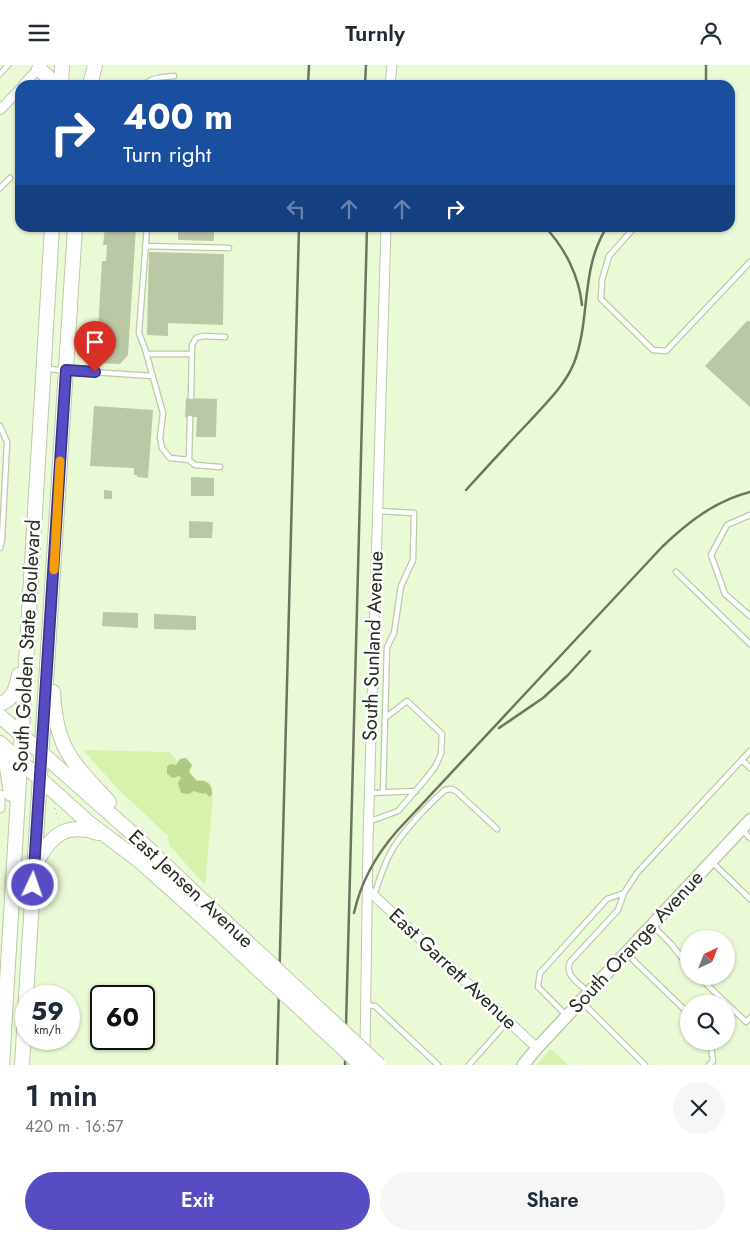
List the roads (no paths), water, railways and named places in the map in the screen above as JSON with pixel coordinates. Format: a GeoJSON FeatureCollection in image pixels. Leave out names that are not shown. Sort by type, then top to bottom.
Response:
{"type":"FeatureCollection","features":[{"type":"Feature","properties":{"kind":"main road"},"geometry":{"type":"LineString","coordinates":[[61,80],[62,65]]}},
{"type":"Feature","properties":{"kind":"main road"},"geometry":{"type":"LineString","coordinates":[[84,80],[85,65]]}},
{"type":"Feature","properties":{"kind":"main road"},"geometry":{"type":"LineString","coordinates":[[91,80],[95,65]]}},
{"type":"Feature","properties":{"kind":"main road"},"geometry":{"type":"LineString","coordinates":[[38,66],[50,80]]}},
{"type":"Feature","properties":{"kind":"main road","name":"South Golden State Boulevard"},"geometry":{"type":"LineString","coordinates":[[2,1065],[52,232]]}},
{"type":"Feature","properties":{"kind":"main road","name":"South Golden State Boulevard"},"geometry":{"type":"LineString","coordinates":[[27,985],[75,232]]}},
{"type":"Feature","properties":{"kind":"main road"},"geometry":{"type":"LineString","coordinates":[[0,704],[11,697],[16,689],[28,635]]}},
{"type":"Feature","properties":{"kind":"main road"},"geometry":{"type":"LineString","coordinates":[[49,641],[55,713],[65,750],[81,772],[170,869]]}},
{"type":"Feature","properties":{"kind":"main road","name":"East Jensen Avenue"},"geometry":{"type":"LineString","coordinates":[[0,716],[170,869],[379,1065]]}},
{"type":"Feature","properties":{"kind":"main road","name":"East Jensen Avenue"},"geometry":{"type":"LineString","coordinates":[[0,743],[106,836],[155,874],[361,1065]]}},
{"type":"Feature","properties":{"kind":"main road"},"geometry":{"type":"LineString","coordinates":[[0,752],[7,767],[10,781],[15,863]]}},
{"type":"Feature","properties":{"kind":"main road"},"geometry":{"type":"LineString","coordinates":[[35,866],[47,845],[60,833],[78,828],[106,836]]}},
{"type":"Feature","properties":{"kind":"main road","name":"South Golden State Boulevard"},"geometry":{"type":"LineString","coordinates":[[22,1065],[23,1050]]}},
{"type":"Feature","properties":{"kind":"street"},"geometry":{"type":"LineString","coordinates":[[390,80],[392,65]]}},
{"type":"Feature","properties":{"kind":"street"},"geometry":{"type":"LineString","coordinates":[[27,80],[38,66]]}},
{"type":"Feature","properties":{"kind":"street"},"geometry":{"type":"LineString","coordinates":[[0,110],[15,94]]}},
{"type":"Feature","properties":{"kind":"street","name":"South Sunland Avenue"},"geometry":{"type":"LineString","coordinates":[[365,1065],[365,1004],[371,893],[368,822],[386,232]]}},
{"type":"Feature","properties":{"kind":"street"},"geometry":{"type":"LineString","coordinates":[[0,795],[0,808]]}},
{"type":"Feature","properties":{"kind":"street","name":"South Orange Avenue"},"geometry":{"type":"LineString","coordinates":[[524,1065],[537,1048],[750,820]]}},
{"type":"Feature","properties":{"kind":"street","name":"East Garrett Avenue"},"geometry":{"type":"LineString","coordinates":[[371,893],[537,1048]]}},
{"type":"Feature","properties":{"kind":"lane"},"geometry":{"type":"LineString","coordinates":[[0,73],[8,65]]}},
{"type":"Feature","properties":{"kind":"lane"},"geometry":{"type":"LineString","coordinates":[[152,80],[174,76]]}},
{"type":"Feature","properties":{"kind":"lane"},"geometry":{"type":"LineString","coordinates":[[0,188],[10,177]]}},
{"type":"Feature","properties":{"kind":"lane"},"geometry":{"type":"LineString","coordinates":[[146,232],[138,333],[147,354],[163,413],[160,439],[162,448],[170,458],[190,460],[195,465],[220,467]]}},
{"type":"Feature","properties":{"kind":"lane"},"geometry":{"type":"LineString","coordinates":[[631,232],[610,257],[602,280],[601,299],[653,350],[666,351],[750,262]]}},
{"type":"Feature","properties":{"kind":"lane"},"geometry":{"type":"LineString","coordinates":[[145,246],[229,247]]}},
{"type":"Feature","properties":{"kind":"lane"},"geometry":{"type":"LineString","coordinates":[[191,397],[192,345],[196,338],[203,336],[225,337]]}},
{"type":"Feature","properties":{"kind":"lane"},"geometry":{"type":"LineString","coordinates":[[147,354],[192,354]]}},
{"type":"Feature","properties":{"kind":"lane"},"geometry":{"type":"LineString","coordinates":[[44,369],[153,375]]}},
{"type":"Feature","properties":{"kind":"lane"},"geometry":{"type":"LineString","coordinates":[[190,417],[190,460]]}},
{"type":"Feature","properties":{"kind":"lane"},"geometry":{"type":"LineString","coordinates":[[0,426],[8,442],[0,548]]}},
{"type":"Feature","properties":{"kind":"lane"},"geometry":{"type":"LineString","coordinates":[[378,511],[414,513],[413,561],[401,586],[394,633],[387,647],[383,793]]}},
{"type":"Feature","properties":{"kind":"lane"},"geometry":{"type":"LineString","coordinates":[[750,515],[727,525],[711,555],[725,594],[750,617]]}},
{"type":"Feature","properties":{"kind":"lane"},"geometry":{"type":"LineString","coordinates":[[676,572],[750,644]]}},
{"type":"Feature","properties":{"kind":"lane"},"geometry":{"type":"LineString","coordinates":[[368,822],[398,811],[435,767],[441,754],[442,734],[407,701],[384,718]]}},
{"type":"Feature","properties":{"kind":"lane"},"geometry":{"type":"LineString","coordinates":[[645,1065],[585,997],[571,976],[568,967],[570,962],[618,910],[624,893],[638,873],[750,751]]}},
{"type":"Feature","properties":{"kind":"lane"},"geometry":{"type":"LineString","coordinates":[[742,760],[750,769]]}},
{"type":"Feature","properties":{"kind":"lane"},"geometry":{"type":"LineString","coordinates":[[371,893],[394,847],[424,811],[445,790],[452,789],[457,791],[497,829]]}},
{"type":"Feature","properties":{"kind":"lane"},"geometry":{"type":"LineString","coordinates":[[369,793],[416,791]]}},
{"type":"Feature","properties":{"kind":"lane"},"geometry":{"type":"LineString","coordinates":[[742,829],[750,838]]}},
{"type":"Feature","properties":{"kind":"lane"},"geometry":{"type":"LineString","coordinates":[[712,861],[750,899]]}},
{"type":"Feature","properties":{"kind":"lane"},"geometry":{"type":"LineString","coordinates":[[567,1016],[538,987],[540,973],[607,899],[624,893]]}},
{"type":"Feature","properties":{"kind":"lane"},"geometry":{"type":"LineString","coordinates":[[652,925],[680,955]]}},
{"type":"Feature","properties":{"kind":"lane"},"geometry":{"type":"LineString","coordinates":[[626,953],[680,1005]]}},
{"type":"Feature","properties":{"kind":"lane"},"geometry":{"type":"LineString","coordinates":[[707,985],[746,1022],[750,1018]]}},
{"type":"Feature","properties":{"kind":"lane"},"geometry":{"type":"LineString","coordinates":[[365,1004],[375,1006],[438,1065]]}},
{"type":"Feature","properties":{"kind":"lane"},"geometry":{"type":"LineString","coordinates":[[468,1065],[508,1021]]}},
{"type":"Feature","properties":{"kind":"lane"},"geometry":{"type":"LineString","coordinates":[[709,1065],[713,1061],[711,1050]]}},
{"type":"Feature","properties":{"kind":"railway"},"geometry":{"type":"LineString","coordinates":[[308,80],[309,65]]}},
{"type":"Feature","properties":{"kind":"railway"},"geometry":{"type":"LineString","coordinates":[[365,80],[366,65]]}},
{"type":"Feature","properties":{"kind":"railway"},"geometry":{"type":"LineString","coordinates":[[706,65],[706,80]]}},
{"type":"Feature","properties":{"kind":"railway"},"geometry":{"type":"LineString","coordinates":[[277,1065],[299,232]]}},
{"type":"Feature","properties":{"kind":"railway"},"geometry":{"type":"LineString","coordinates":[[345,1065],[367,232]]}},
{"type":"Feature","properties":{"kind":"railway"},"geometry":{"type":"LineString","coordinates":[[549,232],[570,263],[578,284],[582,305]]}},
{"type":"Feature","properties":{"kind":"railway"},"geometry":{"type":"LineString","coordinates":[[466,490],[560,388],[570,372],[583,329],[589,276],[593,259],[604,232]]}},
{"type":"Feature","properties":{"kind":"railway"},"geometry":{"type":"LineString","coordinates":[[354,913],[370,869],[382,849],[397,831],[662,547],[703,513],[725,501],[750,492]]}},
{"type":"Feature","properties":{"kind":"railway"},"geometry":{"type":"LineString","coordinates":[[499,728],[543,698],[590,651]]}}]}
